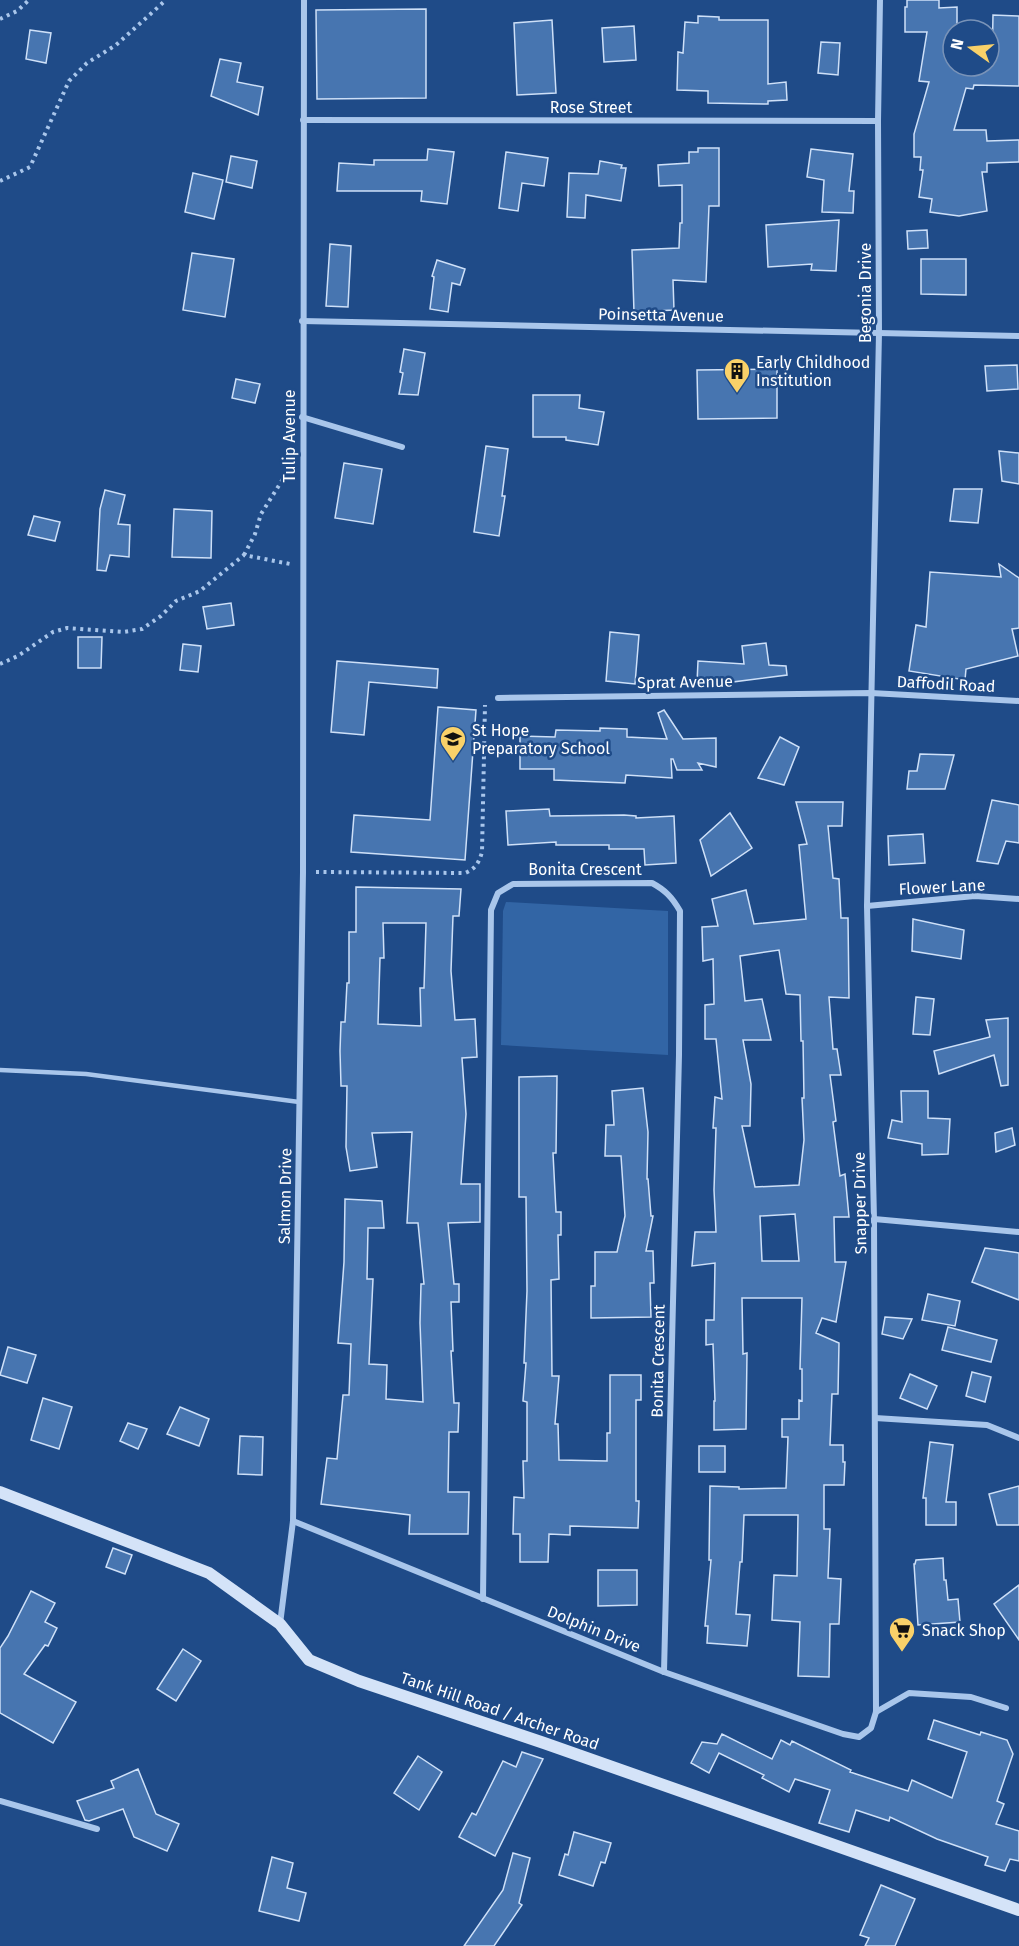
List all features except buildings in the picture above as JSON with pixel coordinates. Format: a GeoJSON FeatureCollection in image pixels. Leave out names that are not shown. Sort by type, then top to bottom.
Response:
{"type":"FeatureCollection","features":[{"type":"Feature","properties":{"kind":"street","name":"Tulip Avenue"},"geometry":{"type":"LineString","coordinates":[[303,872],[304,0]]}},
{"type":"Feature","properties":{"kind":"street","name":"Begonia Drive"},"geometry":{"type":"LineString","coordinates":[[872,693],[879,333],[880,0]]}},
{"type":"Feature","properties":{"kind":"street","name":"Rose Street"},"geometry":{"type":"LineString","coordinates":[[303,120],[878,121]]}},
{"type":"Feature","properties":{"kind":"street","name":"Poinsetta Avenue"},"geometry":{"type":"LineString","coordinates":[[302,321],[1019,336]]}},
{"type":"Feature","properties":{"kind":"street"},"geometry":{"type":"LineString","coordinates":[[302,417],[402,447]]}},
{"type":"Feature","properties":{"kind":"street","name":"Sprat Avenue"},"geometry":{"type":"LineString","coordinates":[[498,698],[872,693]]}},
{"type":"Feature","properties":{"kind":"street","name":"Daffodil Road"},"geometry":{"type":"LineString","coordinates":[[872,693],[1019,701]]}},
{"type":"Feature","properties":{"kind":"street","name":"Snapper Drive"},"geometry":{"type":"LineString","coordinates":[[872,693],[867,906],[874,1219],[876,1713]]}},
{"type":"Feature","properties":{"kind":"street","name":"Salmon Drive"},"geometry":{"type":"LineString","coordinates":[[280,1624],[293,1521],[303,872]]}},
{"type":"Feature","properties":{"kind":"street","name":"Bonita Crescent"},"geometry":{"type":"LineString","coordinates":[[483,1599],[490,910],[498,893],[513,884],[652,883],[664,889],[680,911],[679,1055],[664,1672]]}},
{"type":"Feature","properties":{"kind":"street","name":"Flower Lane"},"geometry":{"type":"LineString","coordinates":[[867,906],[975,896],[1019,899]]}},
{"type":"Feature","properties":{"kind":"street"},"geometry":{"type":"LineString","coordinates":[[874,1219],[1019,1232]]}},
{"type":"Feature","properties":{"kind":"street"},"geometry":{"type":"LineString","coordinates":[[875,1418],[987,1425],[1019,1438]]}},
{"type":"Feature","properties":{"kind":"street","name":"Tank Hill Road / Archer Road"},"geometry":{"type":"LineString","coordinates":[[0,1492],[209,1573],[280,1624],[309,1660],[359,1680],[1019,1910]]}},
{"type":"Feature","properties":{"kind":"street","name":"Dolphin Drive"},"geometry":{"type":"LineString","coordinates":[[293,1521],[664,1672],[832,1730],[859,1737],[871,1728],[876,1713]]}},
{"type":"Feature","properties":{"kind":"street"},"geometry":{"type":"LineString","coordinates":[[876,1713],[909,1693],[971,1697],[1006,1708]]}},
{"type":"Feature","properties":{"kind":"street"},"geometry":{"type":"LineString","coordinates":[[0,1801],[97,1829]]}},
{"type":"Feature","properties":{"kind":"lane"},"geometry":{"type":"LineString","coordinates":[[0,1070],[86,1074],[300,1102]]}},
{"type":"Feature","properties":{"kind":"path"},"geometry":{"type":"LineString","coordinates":[[0,19],[17,11],[29,0]]}},
{"type":"Feature","properties":{"kind":"path"},"geometry":{"type":"LineString","coordinates":[[0,181],[30,167],[69,81],[87,63],[116,45],[166,0]]}},
{"type":"Feature","properties":{"kind":"path"},"geometry":{"type":"LineString","coordinates":[[0,664],[18,656],[53,632],[67,628],[123,632],[142,629],[161,616],[176,601],[200,591],[244,555],[255,534],[261,514],[278,485],[303,453]]}},
{"type":"Feature","properties":{"kind":"path"},"geometry":{"type":"LineString","coordinates":[[244,555],[303,566]]}},
{"type":"Feature","properties":{"kind":"path"},"geometry":{"type":"LineString","coordinates":[[303,872],[465,873],[472,870],[479,862],[482,852],[484,707],[487,700],[498,698]]}},
{"type":"Feature","properties":{"kind":"shaded area"},"geometry":{"type":"Polygon","coordinates":[[[506,902],[668,911],[668,1055],[501,1045],[503,911],[506,902]]]}},
{"type":"Feature","properties":{"kind":"place","name":"Early Childhood Institution"},"geometry":{"type":"Point","coordinates":[737,394]}},
{"type":"Feature","properties":{"kind":"place","name":"St Hope Preparatory School"},"geometry":{"type":"Point","coordinates":[453,762]}},
{"type":"Feature","properties":{"kind":"place","name":"Snack Shop"},"geometry":{"type":"Point","coordinates":[902,1653]}}]}
